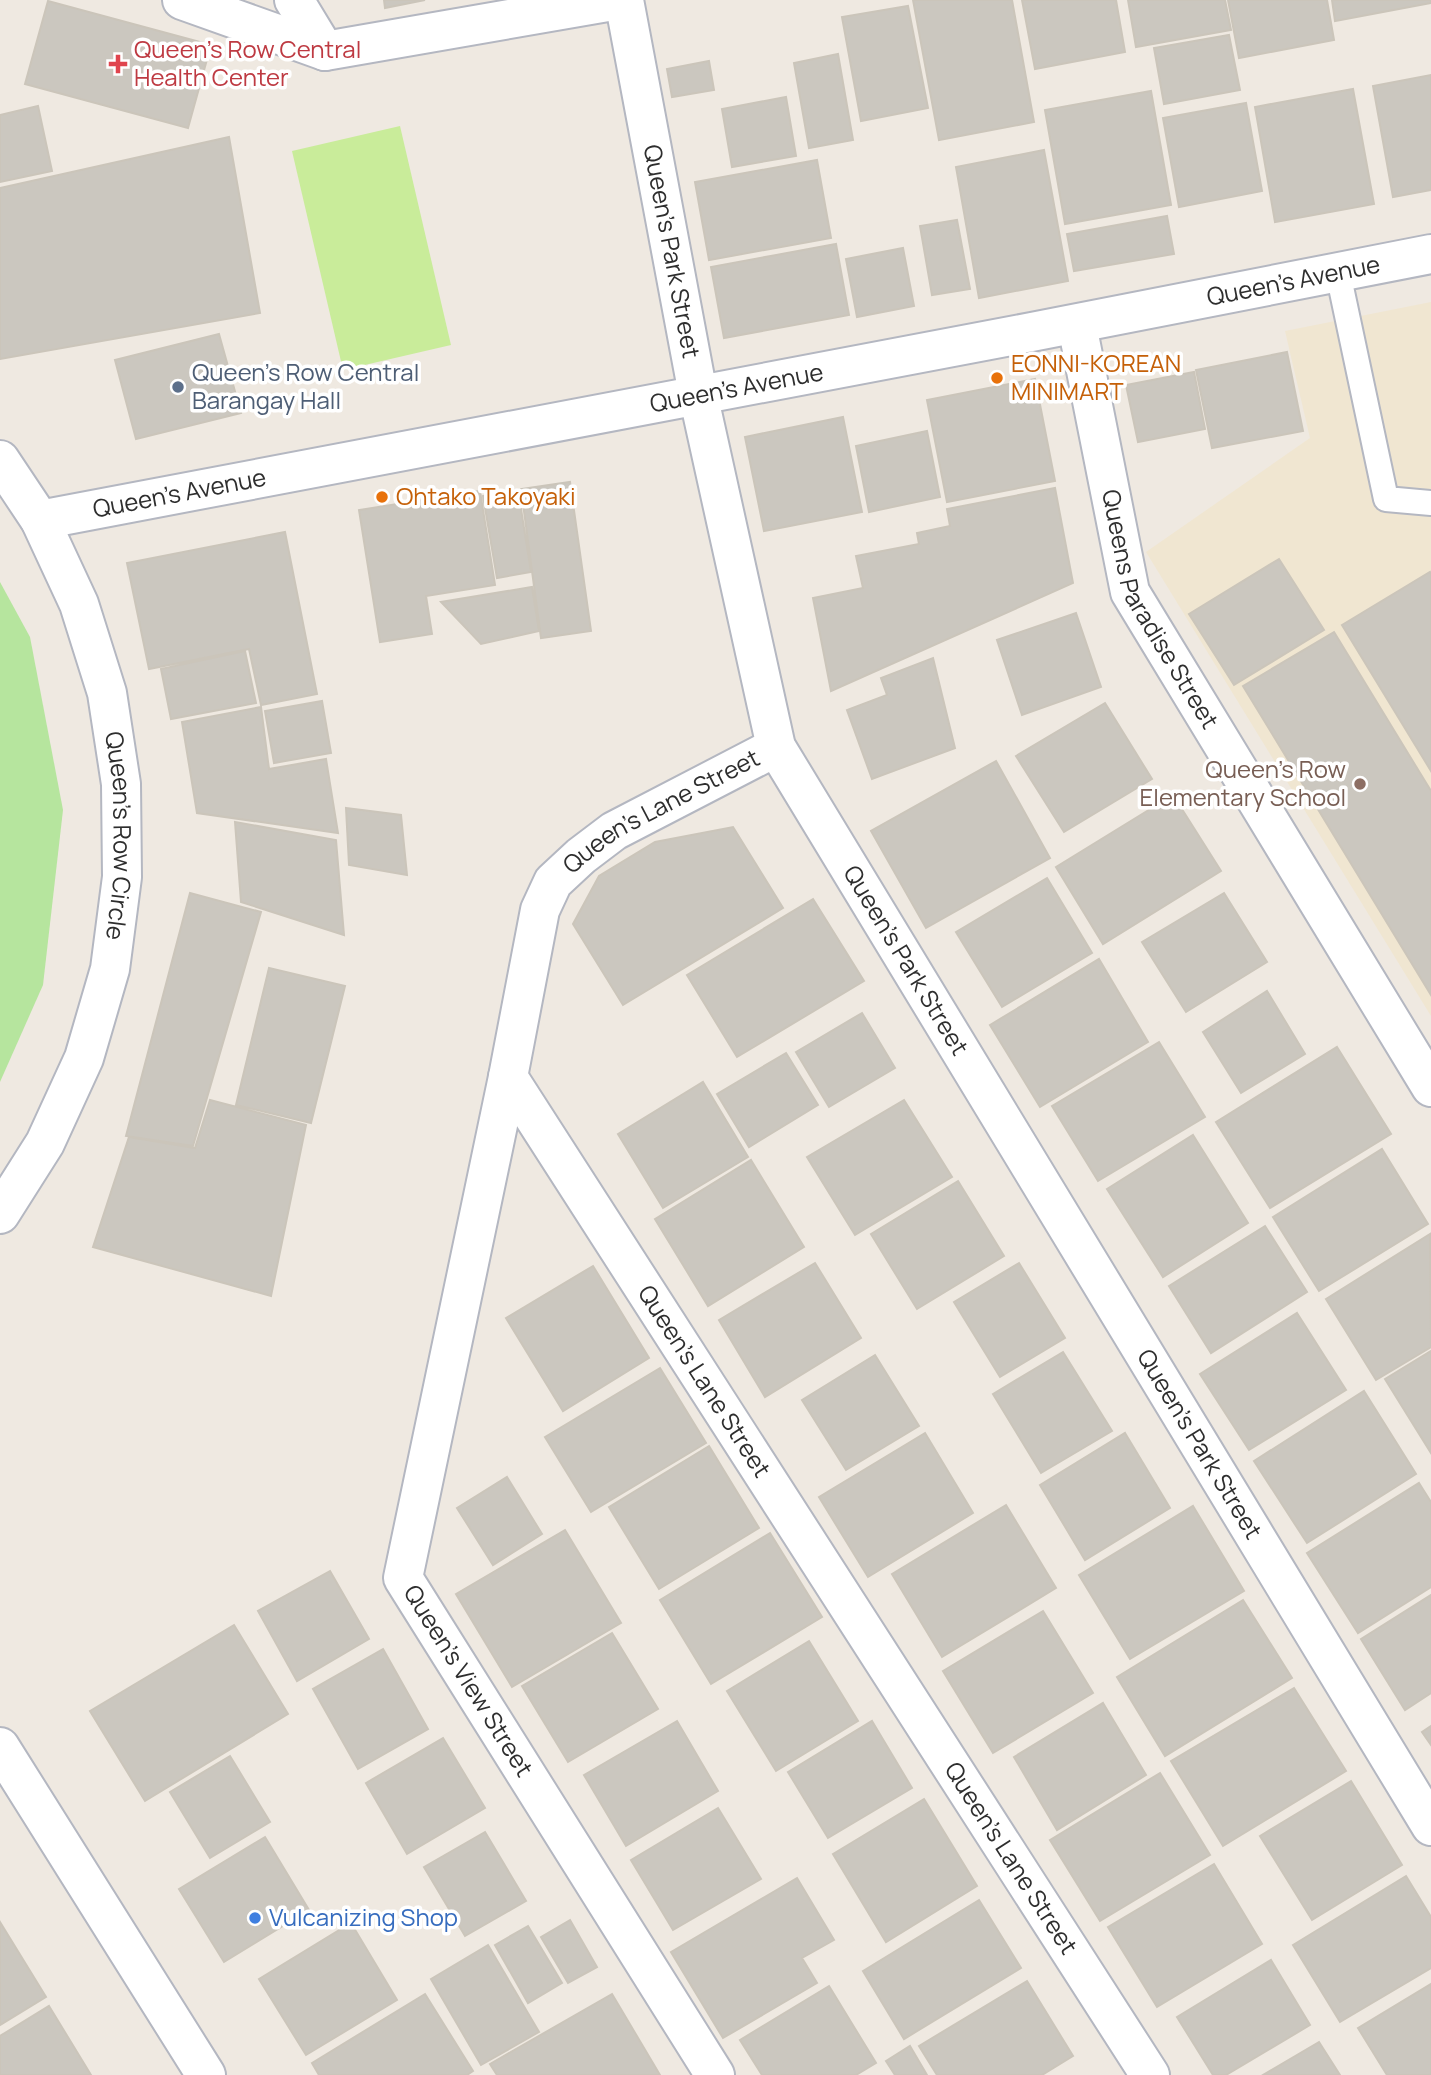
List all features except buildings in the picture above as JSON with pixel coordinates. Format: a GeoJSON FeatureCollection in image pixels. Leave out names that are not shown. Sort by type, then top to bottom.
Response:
{"type":"FeatureCollection","features":[{"type":"Feature","properties":{"kind":"street"},"geometry":{"type":"LineString","coordinates":[[182,0],[325,51],[621,0]]}},
{"type":"Feature","properties":{"kind":"street"},"geometry":{"type":"LineString","coordinates":[[294,0],[325,51]]}},
{"type":"Feature","properties":{"kind":"street","name":"Queen's Park Street"},"geometry":{"type":"LineString","coordinates":[[621,0],[698,394],[776,747],[1431,1826]]}},
{"type":"Feature","properties":{"kind":"street","name":"Queen's Avenue"},"geometry":{"type":"LineString","coordinates":[[40,520],[698,394],[1077,325],[1431,254]]}},
{"type":"Feature","properties":{"kind":"street","name":"Queens Paradise Street"},"geometry":{"type":"LineString","coordinates":[[1077,325],[1130,592],[1431,1087]]}},
{"type":"Feature","properties":{"kind":"street","name":"Queen's Row Circle"},"geometry":{"type":"LineString","coordinates":[[0,460],[40,520],[79,604],[107,693],[121,784],[122,877],[110,969],[84,1058],[46,1143],[0,1214]]}},
{"type":"Feature","properties":{"kind":"street","name":"Queen's Lane Street"},"geometry":{"type":"LineString","coordinates":[[776,747],[614,831],[553,882],[540,909],[508,1077],[1150,2075]]}},
{"type":"Feature","properties":{"kind":"street","name":"Queen's View Street"},"geometry":{"type":"LineString","coordinates":[[508,1077],[403,1578],[715,2075]]}},
{"type":"Feature","properties":{"kind":"street"},"geometry":{"type":"LineString","coordinates":[[0,1746],[206,2075]]}},
{"type":"Feature","properties":{"kind":"lane"},"geometry":{"type":"LineString","coordinates":[[1338,273],[1386,499],[1431,503]]}},
{"type":"Feature","properties":{"kind":"shaded area","name":"Queen's Row Elementary School"},"geometry":{"type":"Polygon","coordinates":[[[1431,302],[1431,1016],[1146,552],[1310,438],[1285,331],[1431,302]]]}},
{"type":"Feature","properties":{"kind":"green space"},"geometry":{"type":"Polygon","coordinates":[[[400,126],[451,345],[343,370],[292,151],[400,126]]]}},
{"type":"Feature","properties":{"kind":"green space"},"geometry":{"type":"Polygon","coordinates":[[[0,582],[30,637],[63,810],[43,985],[0,1082],[0,582]]]}},
{"type":"Feature","properties":{"kind":"place","name":"Queen's Row Central Health Center"},"geometry":{"type":"Point","coordinates":[118,64]}},
{"type":"Feature","properties":{"kind":"place","name":"EONNI-KOREAN MINIMART"},"geometry":{"type":"Point","coordinates":[997,378]}},
{"type":"Feature","properties":{"kind":"place","name":"Queen's Row Central Barangay Hall"},"geometry":{"type":"Point","coordinates":[178,387]}},
{"type":"Feature","properties":{"kind":"place","name":"Ohtako Takoyaki"},"geometry":{"type":"Point","coordinates":[382,497]}},
{"type":"Feature","properties":{"kind":"place","name":"Queen's Row Elementary School"},"geometry":{"type":"Point","coordinates":[1360,784]}},
{"type":"Feature","properties":{"kind":"place","name":"Vulcanizing Shop"},"geometry":{"type":"Point","coordinates":[255,1918]}}]}
